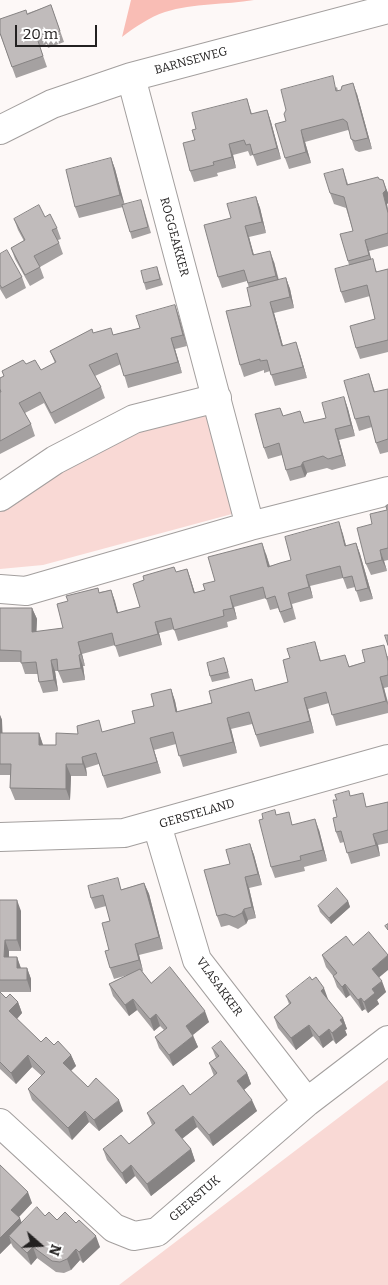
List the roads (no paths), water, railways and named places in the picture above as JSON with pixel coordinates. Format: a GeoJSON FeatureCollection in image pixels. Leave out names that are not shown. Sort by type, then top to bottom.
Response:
{"type":"FeatureCollection","features":[{"type":"Feature","properties":{"kind":"street"},"geometry":{"type":"LineString","coordinates":[[386,0],[388,7]]}},
{"type":"Feature","properties":{"kind":"street","name":"BARNSEWEG"},"geometry":{"type":"LineString","coordinates":[[0,130],[52,104],[131,77],[388,7]]}},
{"type":"Feature","properties":{"kind":"street","name":"ROGGEAKKER"},"geometry":{"type":"LineString","coordinates":[[131,77],[250,526]]}},
{"type":"Feature","properties":{"kind":"street"},"geometry":{"type":"LineString","coordinates":[[0,496],[55,460],[134,419],[217,398]]}},
{"type":"Feature","properties":{"kind":"street"},"geometry":{"type":"LineString","coordinates":[[0,589],[26,591],[250,526],[388,491]]}},
{"type":"Feature","properties":{"kind":"street","name":"GERSTELAND"},"geometry":{"type":"LineString","coordinates":[[0,836],[124,833],[388,759]]}},
{"type":"Feature","properties":{"kind":"street","name":"VLASAKKER"},"geometry":{"type":"LineString","coordinates":[[157,825],[197,960],[307,1102]]}},
{"type":"Feature","properties":{"kind":"street","name":"GEERSTUK"},"geometry":{"type":"LineString","coordinates":[[0,1123],[114,1228],[134,1236],[157,1232],[307,1102],[388,1040]]}}]}
